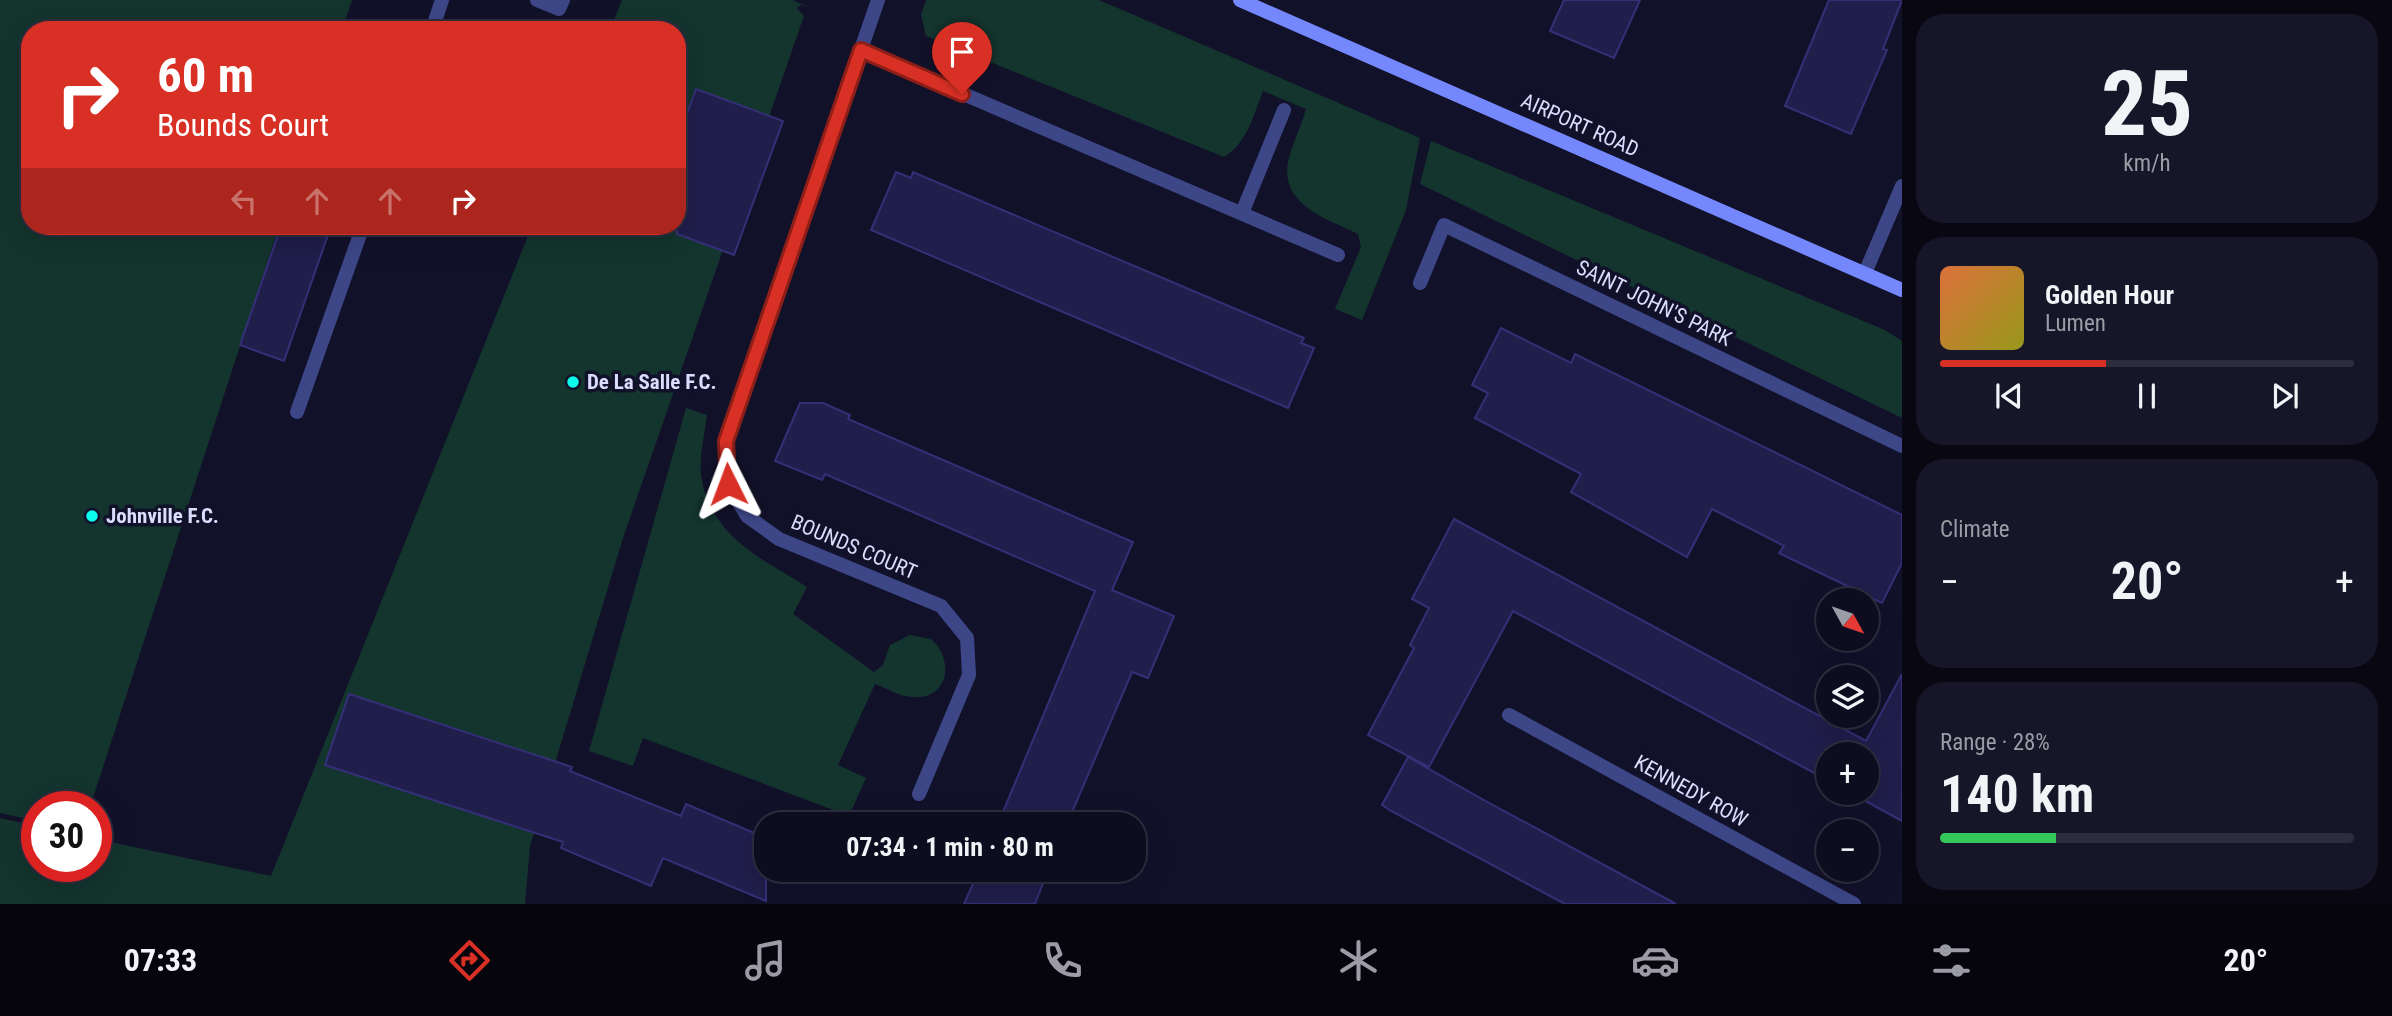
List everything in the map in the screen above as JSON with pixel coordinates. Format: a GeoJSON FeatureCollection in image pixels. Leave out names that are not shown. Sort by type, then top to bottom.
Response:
{"type":"FeatureCollection","features":[{"type":"Feature","properties":{"kind":"main road","name":"AIRPORT ROAD"},"geometry":{"type":"LineString","coordinates":[[1240,0],[1902,290]]}},
{"type":"Feature","properties":{"kind":"street"},"geometry":{"type":"LineString","coordinates":[[435,21],[442,0]]}},
{"type":"Feature","properties":{"kind":"street"},"geometry":{"type":"LineString","coordinates":[[537,0],[559,9],[563,0]]}},
{"type":"Feature","properties":{"kind":"street","name":"BOUNDS COURT"},"geometry":{"type":"LineString","coordinates":[[878,0],[726,441],[728,484],[747,516],[779,540],[941,606],[967,638],[969,675],[919,794]]}},
{"type":"Feature","properties":{"kind":"street"},"geometry":{"type":"LineString","coordinates":[[861,50],[1338,255]]}},
{"type":"Feature","properties":{"kind":"street"},"geometry":{"type":"LineString","coordinates":[[1242,213],[1284,110]]}},
{"type":"Feature","properties":{"kind":"street"},"geometry":{"type":"LineString","coordinates":[[1866,273],[1902,186]]}},
{"type":"Feature","properties":{"kind":"street","name":"SAINT JOHN'S PARK"},"geometry":{"type":"LineString","coordinates":[[1420,283],[1444,225],[1902,446]]}},
{"type":"Feature","properties":{"kind":"street"},"geometry":{"type":"LineString","coordinates":[[297,412],[360,235]]}},
{"type":"Feature","properties":{"kind":"street","name":"KENNEDY ROW"},"geometry":{"type":"LineString","coordinates":[[1509,715],[1853,904]]}},
{"type":"Feature","properties":{"kind":"green space","name":"Johnville F.C."},"geometry":{"type":"Polygon","coordinates":[[[0,0],[352,0],[345,21],[21,21],[21,235],[276,235],[95,791],[21,791],[21,818],[0,813],[0,0]]]}},
{"type":"Feature","properties":{"kind":"green space","name":"De La Salle F.C."},"geometry":{"type":"Polygon","coordinates":[[[622,0],[792,0],[809,7],[801,5],[797,8],[804,16],[623,538],[530,846],[525,904],[0,904],[0,818],[21,823],[21,882],[112,882],[112,842],[271,876],[528,235],[686,235],[686,21],[614,21],[622,0]]]}},
{"type":"Feature","properties":{"kind":"green space"},"geometry":{"type":"Polygon","coordinates":[[[926,0],[1099,0],[1420,138],[1406,210],[1362,320],[1335,309],[1361,247],[1358,234],[1308,209],[1298,200],[1287,177],[1288,162],[1306,109],[1263,91],[1244,136],[1224,157],[926,36],[921,15],[926,0]]]}},
{"type":"Feature","properties":{"kind":"green space"},"geometry":{"type":"Polygon","coordinates":[[[1431,141],[1885,330],[1902,341],[1902,418],[1420,184],[1431,141]]]}},
{"type":"Feature","properties":{"kind":"green space"},"geometry":{"type":"Polygon","coordinates":[[[686,408],[707,415],[701,452],[701,474],[714,514],[740,543],[755,555],[807,587],[793,614],[874,672],[883,665],[890,645],[910,635],[931,639],[943,657],[945,667],[941,686],[924,696],[903,696],[875,684],[838,765],[866,778],[851,812],[838,812],[643,738],[633,766],[589,751],[686,408]]]}},
{"type":"Feature","properties":{"kind":"building"},"geometry":{"type":"Polygon","coordinates":[[[1564,0],[1640,0],[1614,58],[1550,31],[1564,0]]]}},
{"type":"Feature","properties":{"kind":"building"},"geometry":{"type":"Polygon","coordinates":[[[1829,0],[1902,0],[1883,49],[1887,50],[1851,134],[1785,106],[1829,0]]]}},
{"type":"Feature","properties":{"kind":"building"},"geometry":{"type":"Polygon","coordinates":[[[696,89],[783,121],[734,255],[680,235],[686,235],[686,117],[696,89]]]}},
{"type":"Feature","properties":{"kind":"building"},"geometry":{"type":"Polygon","coordinates":[[[896,172],[911,178],[913,172],[1304,338],[1301,343],[1314,348],[1288,408],[871,230],[896,172]]]}},
{"type":"Feature","properties":{"kind":"building"},"geometry":{"type":"Polygon","coordinates":[[[278,235],[328,235],[284,361],[240,345],[278,235]]]}},
{"type":"Feature","properties":{"kind":"building"},"geometry":{"type":"Polygon","coordinates":[[[1501,328],[1571,363],[1575,354],[1902,515],[1902,563],[1882,603],[1880,588],[1851,588],[1779,553],[1784,546],[1712,509],[1687,557],[1571,492],[1581,474],[1475,418],[1488,393],[1472,385],[1501,328]]]}},
{"type":"Feature","properties":{"kind":"building"},"geometry":{"type":"Polygon","coordinates":[[[800,403],[823,403],[850,415],[848,419],[1133,542],[1112,590],[1174,616],[1148,678],[1132,672],[1072,812],[1003,812],[1095,591],[825,474],[822,480],[775,461],[800,403]]]}},
{"type":"Feature","properties":{"kind":"building"},"geometry":{"type":"Polygon","coordinates":[[[1454,519],[1816,714],[1816,728],[1842,728],[1866,741],[1873,728],[1879,728],[1879,717],[1902,674],[1902,821],[1873,805],[1879,805],[1879,742],[1816,742],[1816,774],[1513,611],[1429,767],[1368,735],[1414,648],[1410,645],[1429,608],[1412,599],[1454,519]]]}},
{"type":"Feature","properties":{"kind":"building"},"geometry":{"type":"Polygon","coordinates":[[[349,694],[572,767],[570,771],[681,816],[686,804],[754,833],[754,882],[766,882],[766,901],[663,858],[651,886],[561,848],[563,842],[325,765],[349,694]]]}},
{"type":"Feature","properties":{"kind":"building"},"geometry":{"type":"Polygon","coordinates":[[[1408,757],[1676,904],[1565,904],[1391,811],[1382,805],[1408,757]]]}},
{"type":"Feature","properties":{"kind":"building"},"geometry":{"type":"Polygon","coordinates":[[[974,882],[1043,882],[1035,904],[964,904],[974,882]]]}},
{"type":"Feature","properties":{"kind":"place","name":"De La Salle F.C."},"geometry":{"type":"Point","coordinates":[573,382]}},
{"type":"Feature","properties":{"kind":"place","name":"Johnville F.C."},"geometry":{"type":"Point","coordinates":[92,516]}},
{"type":"Feature","properties":{"kind":"route"},"geometry":{"type":"LineString","coordinates":[[728,484],[726,441],[861,50],[962,94]]}}]}
